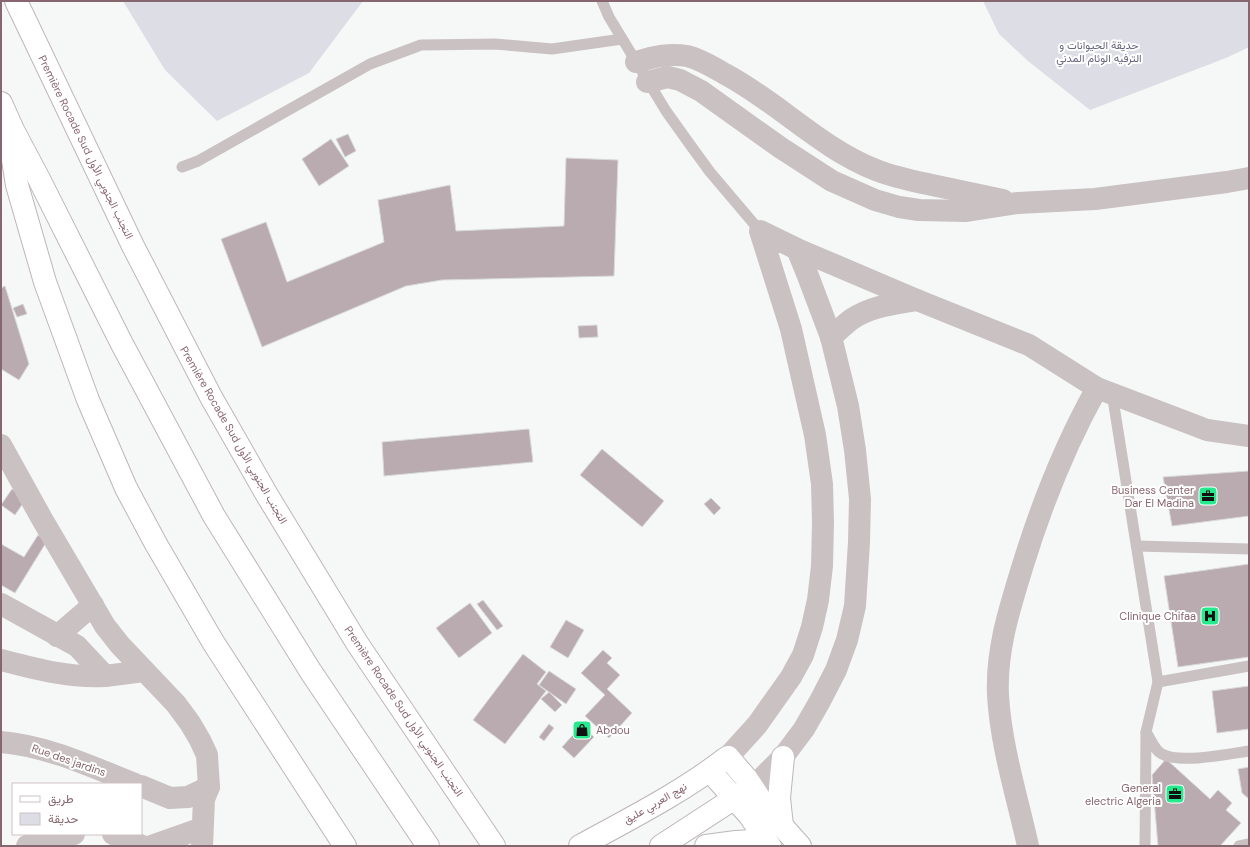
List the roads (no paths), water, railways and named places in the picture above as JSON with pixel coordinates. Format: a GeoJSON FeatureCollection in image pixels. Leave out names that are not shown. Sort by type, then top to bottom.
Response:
{"type":"FeatureCollection","features":[{"type":"Feature","properties":{"kind":"main road","name":"Première Rocade Sud التجنب الجنوبي الأول"},"geometry":{"type":"LineString","coordinates":[[16,1],[134,246],[211,397],[268,496],[353,636],[493,845]]}},
{"type":"Feature","properties":{"kind":"main road"},"geometry":{"type":"LineString","coordinates":[[1,104],[122,344],[214,516],[311,672],[428,846]]}},
{"type":"Feature","properties":{"kind":"main road"},"geometry":{"type":"LineString","coordinates":[[13,130],[13,160],[17,185],[45,282],[88,400],[126,488],[160,551],[213,642],[344,846]]}},
{"type":"Feature","properties":{"kind":"main road"},"geometry":{"type":"LineString","coordinates":[[728,757],[752,787],[767,809],[800,846]]}},
{"type":"Feature","properties":{"kind":"main road","name":"نهج العربي عليق"},"geometry":{"type":"LineString","coordinates":[[580,846],[632,818],[710,771],[728,757]]}},
{"type":"Feature","properties":{"kind":"main road"},"geometry":{"type":"LineString","coordinates":[[782,826],[779,798],[783,758]]}},
{"type":"Feature","properties":{"kind":"main road"},"geometry":{"type":"LineString","coordinates":[[710,771],[750,816],[769,844]]}},
{"type":"Feature","properties":{"kind":"main road"},"geometry":{"type":"LineString","coordinates":[[660,846],[752,787]]}},
{"type":"Feature","properties":{"kind":"main road"},"geometry":{"type":"LineString","coordinates":[[706,846],[752,841],[769,844]]}},
{"type":"Feature","properties":{"kind":"street"},"geometry":{"type":"LineString","coordinates":[[636,62],[651,57],[667,55],[687,56],[735,79],[765,98],[822,140],[876,171],[914,181],[1018,203]]}},
{"type":"Feature","properties":{"kind":"street"},"geometry":{"type":"LineString","coordinates":[[647,82],[668,77],[689,84],[718,102],[782,148],[832,181],[874,200],[899,207],[919,210],[966,211],[1018,203],[1094,199],[1249,178]]}},
{"type":"Feature","properties":{"kind":"street"},"geometry":{"type":"LineString","coordinates":[[760,231],[797,250],[1029,345],[1105,391],[1207,430],[1249,436]]}},
{"type":"Feature","properties":{"kind":"street"},"geometry":{"type":"LineString","coordinates":[[728,757],[757,725],[791,678],[803,655],[812,628],[818,600],[822,566],[822,484],[815,435],[790,329],[760,231]]}},
{"type":"Feature","properties":{"kind":"street"},"geometry":{"type":"LineString","coordinates":[[752,787],[783,758],[804,729],[820,701],[836,670],[847,640],[855,606],[859,542],[859,492],[855,450],[848,406],[831,337],[797,250]]}},
{"type":"Feature","properties":{"kind":"street"},"geometry":{"type":"LineString","coordinates":[[831,337],[852,319],[864,312],[879,306],[917,300]]}},
{"type":"Feature","properties":{"kind":"street"},"geometry":{"type":"LineString","coordinates":[[1028,846],[1007,758],[1001,723],[998,672],[1001,643],[1010,605],[1039,512],[1082,415],[1105,391]]}},
{"type":"Feature","properties":{"kind":"street"},"geometry":{"type":"LineString","coordinates":[[1,445],[42,519],[106,626],[120,645],[180,709],[200,740],[207,755],[209,787],[204,799],[201,841],[151,846]]}},
{"type":"Feature","properties":{"kind":"street"},"geometry":{"type":"LineString","coordinates":[[1,604],[77,646],[105,676]]}},
{"type":"Feature","properties":{"kind":"street"},"geometry":{"type":"LineString","coordinates":[[57,636],[94,605]]}},
{"type":"Feature","properties":{"kind":"street"},"geometry":{"type":"LineString","coordinates":[[1,660],[75,676],[105,676],[144,671]]}},
{"type":"Feature","properties":{"kind":"street","name":"Rue des jardins"},"geometry":{"type":"LineString","coordinates":[[1,742],[24,745],[63,756],[132,783]]}},
{"type":"Feature","properties":{"kind":"street"},"geometry":{"type":"LineString","coordinates":[[142,786],[170,798],[188,797],[209,787]]}},
{"type":"Feature","properties":{"kind":"street"},"geometry":{"type":"LineString","coordinates":[[27,846],[70,835]]}},
{"type":"Feature","properties":{"kind":"street"},"geometry":{"type":"LineString","coordinates":[[77,846],[89,835]]}},
{"type":"Feature","properties":{"kind":"street"},"geometry":{"type":"LineString","coordinates":[[115,835],[142,846]]}},
{"type":"Feature","properties":{"kind":"lane"},"geometry":{"type":"LineString","coordinates":[[602,1],[609,17],[647,82],[666,111],[710,172],[760,231]]}},
{"type":"Feature","properties":{"kind":"lane"},"geometry":{"type":"LineString","coordinates":[[182,167],[198,161],[370,64],[421,45],[495,44],[552,49],[622,39]]}},
{"type":"Feature","properties":{"kind":"lane"},"geometry":{"type":"LineString","coordinates":[[1105,391],[1137,546],[1158,682],[1146,732],[1145,846]]}},
{"type":"Feature","properties":{"kind":"lane"},"geometry":{"type":"LineString","coordinates":[[1137,546],[1249,549]]}},
{"type":"Feature","properties":{"kind":"lane"},"geometry":{"type":"LineString","coordinates":[[1158,682],[1249,666]]}},
{"type":"Feature","properties":{"kind":"lane"},"geometry":{"type":"LineString","coordinates":[[1146,732],[1156,749],[1163,754],[1172,757],[1198,758],[1249,751]]}},
{"type":"Feature","properties":{"kind":"lane"},"geometry":{"type":"LineString","coordinates":[[1239,846],[1249,844]]}},
{"type":"Feature","properties":{"kind":"place","name":"Business Center Dar El Madina"},"geometry":{"type":"Point","coordinates":[1208,496]}},
{"type":"Feature","properties":{"kind":"place","name":"Clinique Chifaa"},"geometry":{"type":"Point","coordinates":[1210,616]}},
{"type":"Feature","properties":{"kind":"place","name":"Abdou"},"geometry":{"type":"Point","coordinates":[582,730]}},
{"type":"Feature","properties":{"kind":"place","name":"General electric Algeria"},"geometry":{"type":"Point","coordinates":[1175,794]}},
{"type":"Feature","properties":{"kind":"park label","name":"حديقة الحيوانات و الترفيه الوئام المدني"},"geometry":{"type":"Point","coordinates":[1099,51]}}]}
